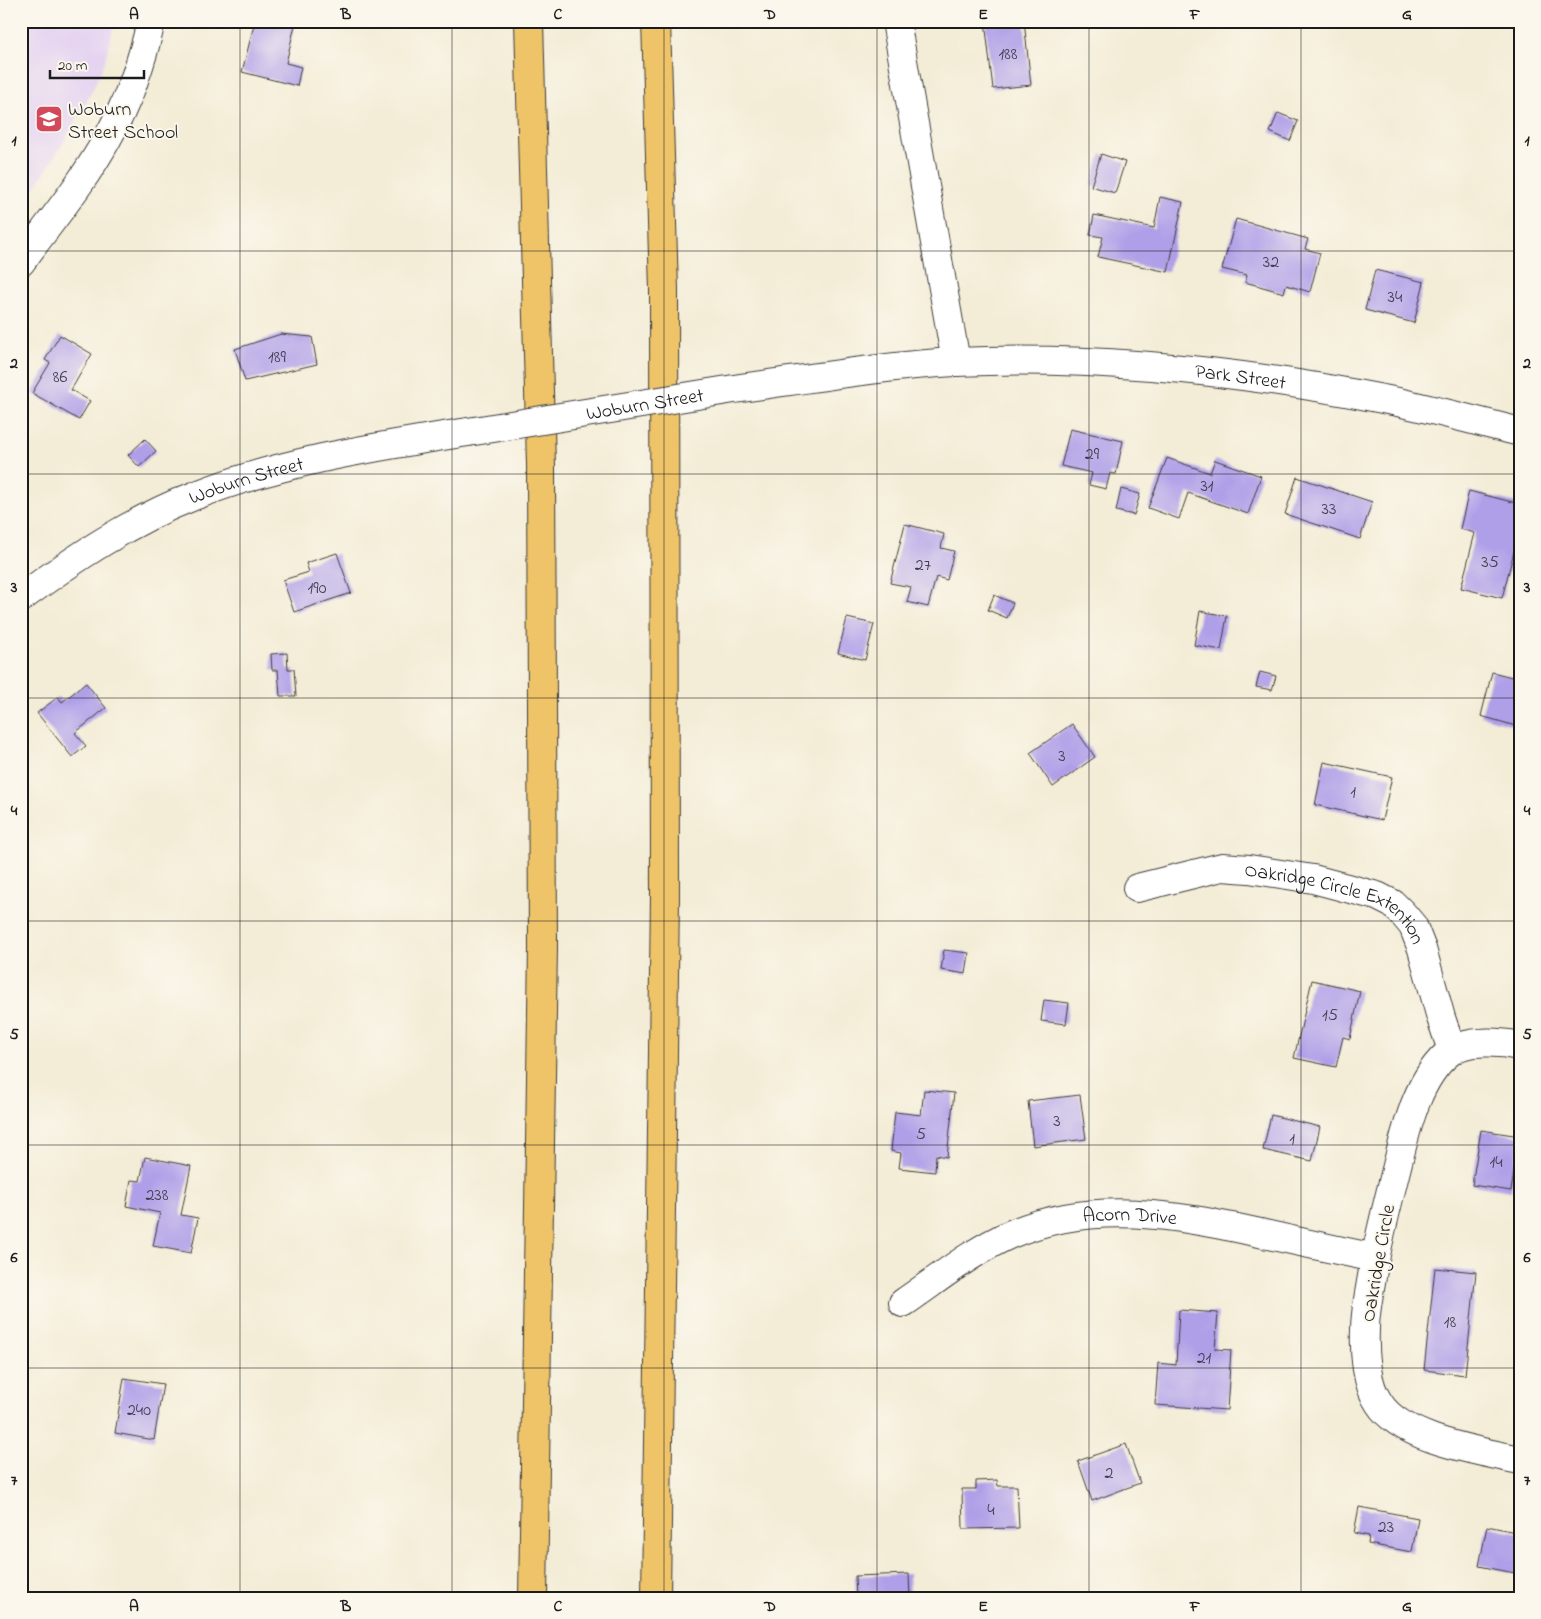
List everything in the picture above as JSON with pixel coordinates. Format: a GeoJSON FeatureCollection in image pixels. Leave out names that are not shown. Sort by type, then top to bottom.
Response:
{"type":"FeatureCollection","features":[{"type":"Feature","properties":{"kind":"highway"},"geometry":{"type":"LineString","coordinates":[[529,21],[541,465],[542,908],[533,1598]]}},
{"type":"Feature","properties":{"kind":"highway"},"geometry":{"type":"LineString","coordinates":[[656,21],[664,290],[665,896],[656,1598]]}},
{"type":"Feature","properties":{"kind":"street"},"geometry":{"type":"LineString","coordinates":[[21,262],[78,184],[111,132],[141,62],[151,21]]}},
{"type":"Feature","properties":{"kind":"street"},"geometry":{"type":"LineString","coordinates":[[896,21],[956,362]]}},
{"type":"Feature","properties":{"kind":"street","name":"Woburn Street"},"geometry":{"type":"LineString","coordinates":[[21,598],[64,566],[153,514],[194,496],[304,462],[398,443],[734,390],[860,372],[956,362]]}},
{"type":"Feature","properties":{"kind":"street","name":"Park Street"},"geometry":{"type":"LineString","coordinates":[[956,362],[1084,362],[1202,372],[1294,384],[1389,401],[1520,432]]}},
{"type":"Feature","properties":{"kind":"street","name":"Oakridge Circle Extention"},"geometry":{"type":"LineString","coordinates":[[1136,888],[1214,868],[1227,867],[1249,868],[1313,879],[1377,896],[1392,904],[1404,914],[1416,932],[1452,1050]]}},
{"type":"Feature","properties":{"kind":"street"},"geometry":{"type":"LineString","coordinates":[[1452,1050],[1477,1043],[1520,1046]]}},
{"type":"Feature","properties":{"kind":"street","name":"Oakridge Circle"},"geometry":{"type":"LineString","coordinates":[[1452,1050],[1442,1058],[1434,1069],[1412,1111],[1406,1130],[1382,1224],[1367,1308],[1365,1336],[1368,1370],[1379,1404],[1407,1427],[1444,1443],[1520,1460]]}},
{"type":"Feature","properties":{"kind":"street","name":"Acorn Drive"},"geometry":{"type":"LineString","coordinates":[[902,1303],[978,1252],[1010,1234],[1046,1222],[1106,1212],[1170,1216],[1375,1258]]}},
{"type":"Feature","properties":{"kind":"shaded area","name":"Woburn Street School"},"geometry":{"type":"Polygon","coordinates":[[[21,21],[115,21],[104,64],[92,91],[60,148],[21,210],[21,21]]]}},
{"type":"Feature","properties":{"kind":"building"},"geometry":{"type":"Polygon","coordinates":[[[255,21],[296,21],[286,63],[301,67],[297,86],[242,72],[255,21]]]}},
{"type":"Feature","properties":{"kind":"building"},"geometry":{"type":"Polygon","coordinates":[[[985,21],[1024,21],[1031,85],[993,89],[985,21]]]}},
{"type":"Feature","properties":{"kind":"building"},"geometry":{"type":"Polygon","coordinates":[[[1278,113],[1298,121],[1290,141],[1270,132],[1278,113]]]}},
{"type":"Feature","properties":{"kind":"building"},"geometry":{"type":"Polygon","coordinates":[[[1101,154],[1125,162],[1115,193],[1091,186],[1101,154]]]}},
{"type":"Feature","properties":{"kind":"building"},"geometry":{"type":"Polygon","coordinates":[[[1160,197],[1183,202],[1168,272],[1098,257],[1103,237],[1090,235],[1094,215],[1154,228],[1160,197]]]}},
{"type":"Feature","properties":{"kind":"building"},"geometry":{"type":"Polygon","coordinates":[[[1236,219],[1308,239],[1305,249],[1320,253],[1310,292],[1286,285],[1284,293],[1245,282],[1247,275],[1222,269],[1236,219]]]}},
{"type":"Feature","properties":{"kind":"building"},"geometry":{"type":"Polygon","coordinates":[[[1375,270],[1424,282],[1414,323],[1365,310],[1375,270]]]}},
{"type":"Feature","properties":{"kind":"building"},"geometry":{"type":"Polygon","coordinates":[[[281,334],[312,337],[317,364],[245,381],[235,349],[281,334]]]}},
{"type":"Feature","properties":{"kind":"building"},"geometry":{"type":"Polygon","coordinates":[[[60,335],[92,354],[71,390],[90,401],[79,420],[32,393],[50,363],[45,360],[60,335]]]}},
{"type":"Feature","properties":{"kind":"building"},"geometry":{"type":"Polygon","coordinates":[[[1070,429],[1123,441],[1116,474],[1110,473],[1106,489],[1089,485],[1092,473],[1061,466],[1070,429]]]}},
{"type":"Feature","properties":{"kind":"building"},"geometry":{"type":"Polygon","coordinates":[[[145,439],[156,451],[139,467],[128,455],[145,439]]]}},
{"type":"Feature","properties":{"kind":"building"},"geometry":{"type":"Polygon","coordinates":[[[1167,458],[1210,473],[1215,460],[1261,476],[1248,514],[1188,493],[1179,519],[1148,508],[1167,458]]]}},
{"type":"Feature","properties":{"kind":"building"},"geometry":{"type":"Polygon","coordinates":[[[1297,477],[1372,502],[1360,539],[1285,514],[1297,477]]]}},
{"type":"Feature","properties":{"kind":"building"},"geometry":{"type":"Polygon","coordinates":[[[1121,489],[1140,494],[1134,515],[1116,511],[1121,489]]]}},
{"type":"Feature","properties":{"kind":"building"},"geometry":{"type":"Polygon","coordinates":[[[1469,491],[1520,504],[1520,528],[1502,598],[1461,588],[1475,533],[1460,529],[1469,491]]]}},
{"type":"Feature","properties":{"kind":"building"},"geometry":{"type":"Polygon","coordinates":[[[905,524],[944,534],[941,548],[954,551],[947,580],[936,577],[928,607],[907,602],[911,587],[890,583],[905,524]]]}},
{"type":"Feature","properties":{"kind":"building"},"geometry":{"type":"Polygon","coordinates":[[[337,553],[351,593],[294,612],[283,580],[309,572],[306,563],[337,553]]]}},
{"type":"Feature","properties":{"kind":"building"},"geometry":{"type":"Polygon","coordinates":[[[994,595],[1013,603],[1007,618],[988,610],[994,595]]]}},
{"type":"Feature","properties":{"kind":"building"},"geometry":{"type":"Polygon","coordinates":[[[1200,611],[1227,616],[1221,650],[1194,645],[1200,611]]]}},
{"type":"Feature","properties":{"kind":"building"},"geometry":{"type":"Polygon","coordinates":[[[847,618],[874,624],[865,660],[838,653],[847,618]]]}},
{"type":"Feature","properties":{"kind":"building"},"geometry":{"type":"Polygon","coordinates":[[[287,653],[288,669],[294,669],[296,696],[280,696],[278,670],[272,670],[271,654],[287,653]]]}},
{"type":"Feature","properties":{"kind":"building"},"geometry":{"type":"Polygon","coordinates":[[[1260,672],[1276,676],[1272,690],[1256,687],[1260,672]]]}},
{"type":"Feature","properties":{"kind":"building"},"geometry":{"type":"Polygon","coordinates":[[[1492,672],[1520,679],[1520,713],[1516,726],[1481,716],[1492,672]]]}},
{"type":"Feature","properties":{"kind":"building"},"geometry":{"type":"Polygon","coordinates":[[[86,683],[106,708],[75,733],[86,746],[72,757],[37,713],[58,697],[62,702],[86,683]]]}},
{"type":"Feature","properties":{"kind":"building"},"geometry":{"type":"Polygon","coordinates":[[[1072,724],[1095,757],[1053,787],[1030,753],[1072,724]]]}},
{"type":"Feature","properties":{"kind":"building"},"geometry":{"type":"Polygon","coordinates":[[[1324,762],[1392,777],[1382,820],[1315,805],[1324,762]]]}},
{"type":"Feature","properties":{"kind":"building"},"geometry":{"type":"Polygon","coordinates":[[[944,950],[969,953],[966,974],[941,970],[944,950]]]}},
{"type":"Feature","properties":{"kind":"building"},"geometry":{"type":"Polygon","coordinates":[[[1312,980],[1360,991],[1350,1039],[1343,1037],[1336,1067],[1294,1058],[1312,980]]]}},
{"type":"Feature","properties":{"kind":"building"},"geometry":{"type":"Polygon","coordinates":[[[1044,1000],[1069,1003],[1066,1024],[1041,1021],[1044,1000]]]}},
{"type":"Feature","properties":{"kind":"building"},"geometry":{"type":"Polygon","coordinates":[[[924,1090],[954,1093],[947,1157],[936,1155],[935,1172],[899,1168],[901,1153],[891,1151],[895,1112],[921,1115],[924,1090]]]}},
{"type":"Feature","properties":{"kind":"building"},"geometry":{"type":"Polygon","coordinates":[[[1080,1095],[1086,1139],[1033,1146],[1028,1101],[1080,1095]]]}},
{"type":"Feature","properties":{"kind":"building"},"geometry":{"type":"Polygon","coordinates":[[[1271,1115],[1320,1127],[1312,1161],[1263,1150],[1271,1115]]]}},
{"type":"Feature","properties":{"kind":"building"},"geometry":{"type":"Polygon","coordinates":[[[1481,1130],[1520,1136],[1511,1191],[1472,1185],[1481,1130]]]}},
{"type":"Feature","properties":{"kind":"building"},"geometry":{"type":"Polygon","coordinates":[[[145,1157],[191,1166],[181,1215],[198,1218],[191,1253],[153,1246],[160,1213],[126,1206],[131,1180],[140,1181],[145,1157]]]}},
{"type":"Feature","properties":{"kind":"building"},"geometry":{"type":"Polygon","coordinates":[[[1435,1268],[1476,1272],[1465,1375],[1424,1370],[1435,1268]]]}},
{"type":"Feature","properties":{"kind":"building"},"geometry":{"type":"Polygon","coordinates":[[[1179,1310],[1218,1313],[1215,1349],[1231,1350],[1227,1410],[1155,1405],[1158,1363],[1176,1365],[1179,1310]]]}},
{"type":"Feature","properties":{"kind":"building"},"geometry":{"type":"Polygon","coordinates":[[[124,1378],[163,1384],[154,1440],[115,1433],[124,1378]]]}},
{"type":"Feature","properties":{"kind":"building"},"geometry":{"type":"Polygon","coordinates":[[[1126,1444],[1140,1483],[1092,1501],[1078,1461],[1126,1444]]]}},
{"type":"Feature","properties":{"kind":"building"},"geometry":{"type":"Polygon","coordinates":[[[997,1480],[998,1486],[1017,1486],[1019,1528],[963,1529],[962,1489],[976,1489],[976,1481],[997,1480]]]}},
{"type":"Feature","properties":{"kind":"building"},"geometry":{"type":"Polygon","coordinates":[[[1359,1507],[1418,1518],[1412,1552],[1368,1544],[1369,1536],[1354,1533],[1359,1507]]]}},
{"type":"Feature","properties":{"kind":"building"},"geometry":{"type":"Polygon","coordinates":[[[1487,1526],[1520,1533],[1520,1574],[1479,1566],[1487,1526]]]}},
{"type":"Feature","properties":{"kind":"building"},"geometry":{"type":"Polygon","coordinates":[[[909,1574],[910,1598],[856,1598],[855,1576],[909,1574]]]}},
{"type":"Feature","properties":{"kind":"place","name":"Woburn Street School"},"geometry":{"type":"Point","coordinates":[49,119]}}]}
